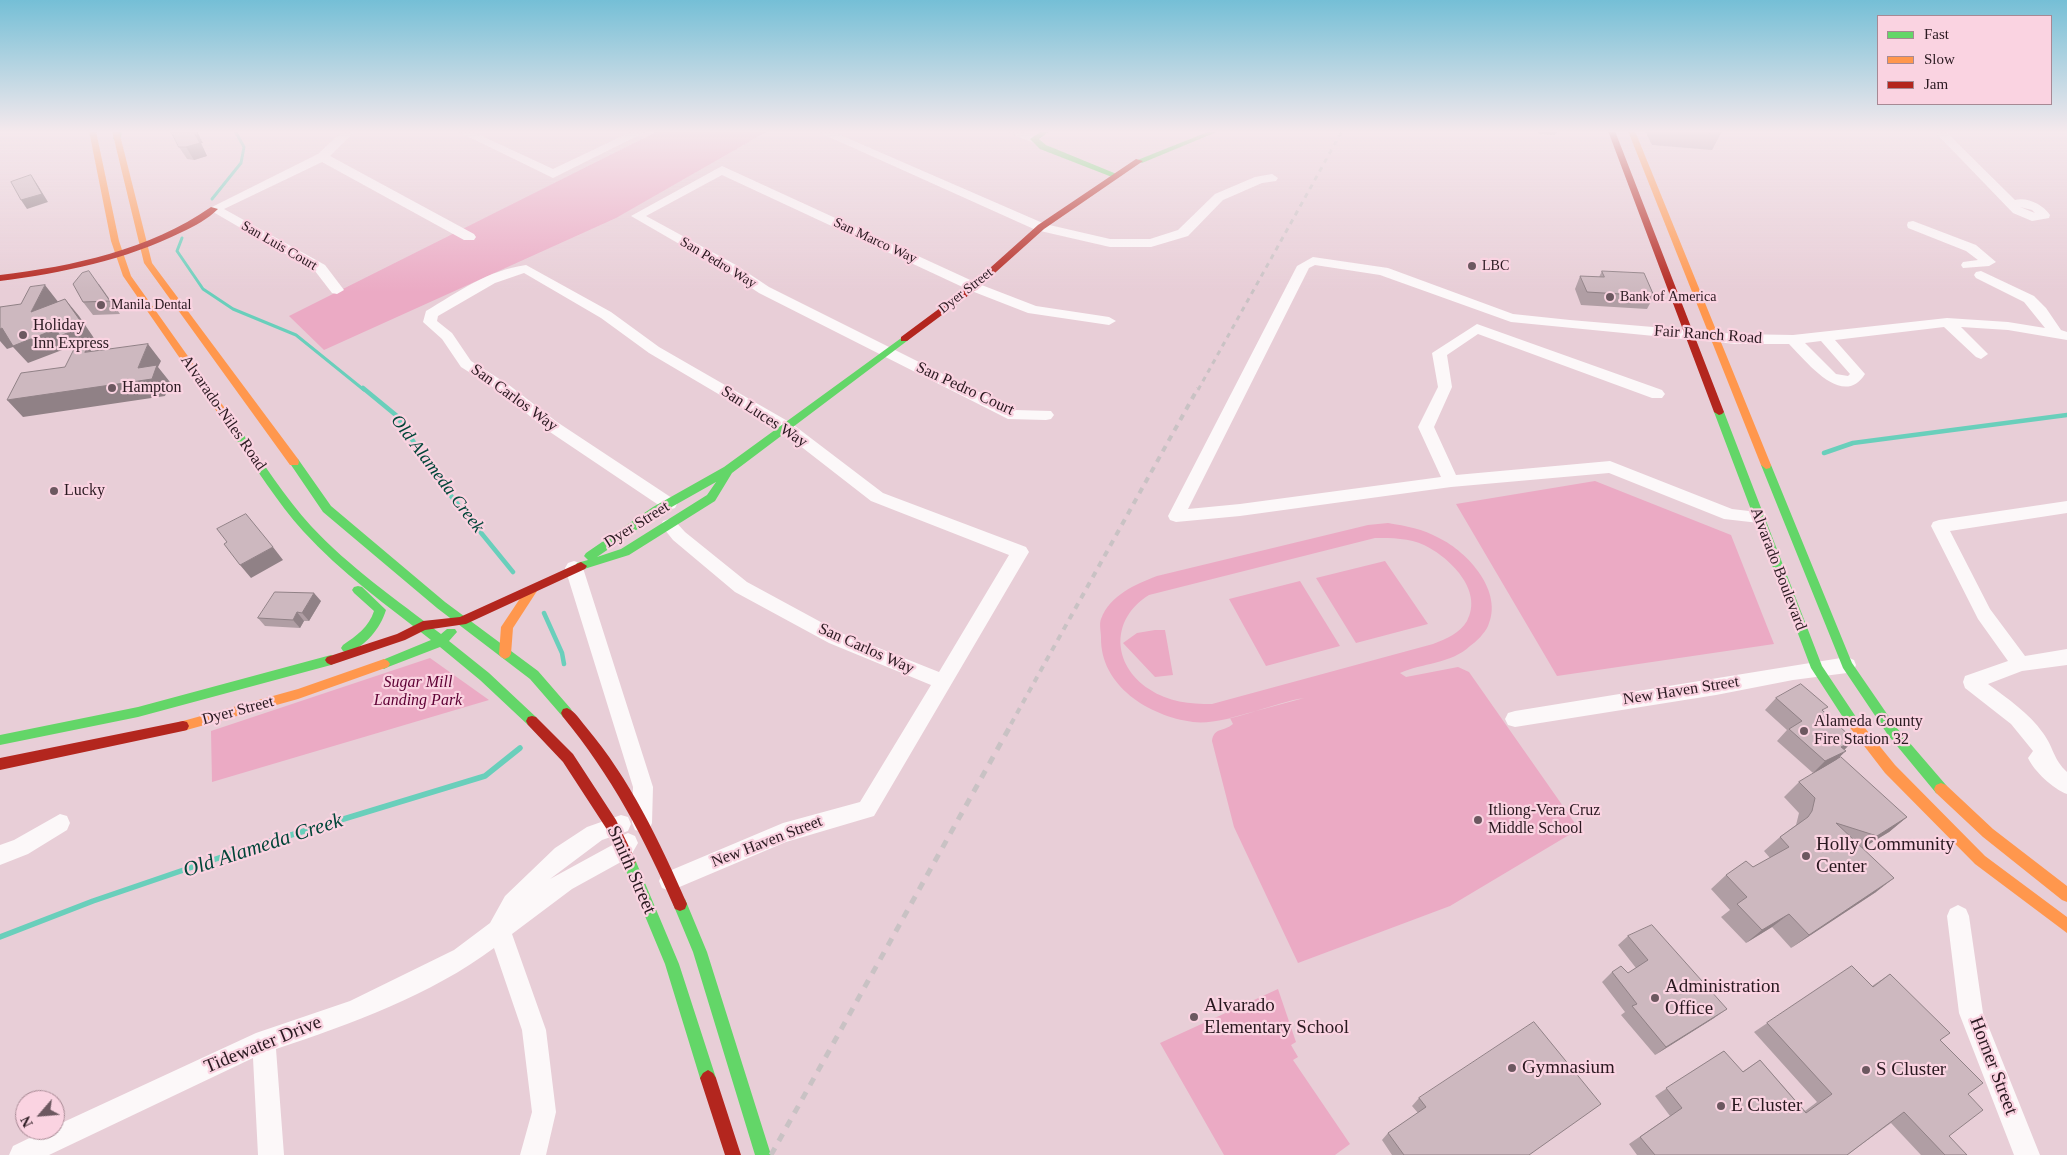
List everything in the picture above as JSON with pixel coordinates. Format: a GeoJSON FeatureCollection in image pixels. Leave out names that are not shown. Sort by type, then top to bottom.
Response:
{"type":"FeatureCollection","features":[{"type":"Feature","properties":{"kind":"main road","name":"Alvarado-Niles Road"},"geometry":{"type":"LineString","coordinates":[[102,185],[113,245],[127,276],[301,523],[333,555],[423,626],[440,642]]}},
{"type":"Feature","properties":{"kind":"main road","name":"Alvarado-Niles Road"},"geometry":{"type":"LineString","coordinates":[[132,185],[141,215],[142,239],[148,263],[221,360],[327,510],[462,622]]}},
{"type":"Feature","properties":{"kind":"main road","name":"Dyer Street"},"geometry":{"type":"LineString","coordinates":[[574,568],[609,540],[695,487],[728,470],[974,287],[1041,227],[1101,185]]}},
{"type":"Feature","properties":{"kind":"main road","name":"Alvarado Boulevard"},"geometry":{"type":"LineString","coordinates":[[1633,185],[1816,668],[1851,719],[1890,769],[1980,860],[2067,926]]}},
{"type":"Feature","properties":{"kind":"main road","name":"Alvarado Boulevard"},"geometry":{"type":"LineString","coordinates":[[1653,185],[1847,665],[1866,695],[1908,751],[1945,793],[2004,845],[2067,894]]}},
{"type":"Feature","properties":{"kind":"main road"},"geometry":{"type":"LineString","coordinates":[[142,239],[214,209]]}},
{"type":"Feature","properties":{"kind":"main road"},"geometry":{"type":"LineString","coordinates":[[0,278],[58,270],[113,245],[166,236],[208,216],[214,209]]}},
{"type":"Feature","properties":{"kind":"main road"},"geometry":{"type":"LineString","coordinates":[[172,220],[194,216]]}},
{"type":"Feature","properties":{"kind":"main road"},"geometry":{"type":"LineString","coordinates":[[41,260],[72,253]]}},
{"type":"Feature","properties":{"kind":"main road","name":"Dyer Street"},"geometry":{"type":"LineString","coordinates":[[0,764],[160,732],[298,694],[384,665],[440,642],[462,622],[574,568],[625,552],[710,498],[728,470]]}},
{"type":"Feature","properties":{"kind":"main road"},"geometry":{"type":"LineString","coordinates":[[324,662],[371,631],[377,624],[380,610],[338,572],[333,555]]}},
{"type":"Feature","properties":{"kind":"main road"},"geometry":{"type":"LineString","coordinates":[[505,654],[503,639],[507,625],[532,588]]}},
{"type":"Feature","properties":{"kind":"main road","name":"Dyer Street"},"geometry":{"type":"LineString","coordinates":[[0,740],[138,712],[324,662],[401,637],[423,626],[462,622]]}},
{"type":"Feature","properties":{"kind":"main road","name":"Smith Street"},"geometry":{"type":"LineString","coordinates":[[462,622],[539,680],[594,744],[642,824],[670,881],[700,952],[763,1155]]}},
{"type":"Feature","properties":{"kind":"main road","name":"Smith Street"},"geometry":{"type":"LineString","coordinates":[[440,642],[504,692],[568,758],[612,824],[672,964],[734,1155]]}},
{"type":"Feature","properties":{"kind":"street"},"geometry":{"type":"LineString","coordinates":[[214,209],[264,185]]}},
{"type":"Feature","properties":{"kind":"street"},"geometry":{"type":"LineString","coordinates":[[373,185],[469,237]]}},
{"type":"Feature","properties":{"kind":"street","name":"San Pedro Way"},"geometry":{"type":"LineString","coordinates":[[694,185],[637,216],[731,268],[764,290],[887,352]]}},
{"type":"Feature","properties":{"kind":"street","name":"San Marco Way"},"geometry":{"type":"LineString","coordinates":[[754,185],[974,287],[1033,310],[1109,321]]}},
{"type":"Feature","properties":{"kind":"street"},"geometry":{"type":"LineString","coordinates":[[946,185],[1041,227],[1110,243],[1150,243],[1183,233],[1219,197],[1247,185]]}},
{"type":"Feature","properties":{"kind":"street"},"geometry":{"type":"LineString","coordinates":[[1993,185],[2006,201],[2014,205]]}},
{"type":"Feature","properties":{"kind":"street","name":"San Luis Court"},"geometry":{"type":"LineString","coordinates":[[214,209],[320,268],[337,290]]}},
{"type":"Feature","properties":{"kind":"street"},"geometry":{"type":"LineString","coordinates":[[1913,225],[1971,248],[1989,262],[1968,266]]}},
{"type":"Feature","properties":{"kind":"street","name":"Fair Ranch Road"},"geometry":{"type":"LineString","coordinates":[[1451,482],[1240,510],[1176,516],[1304,266],[1313,261],[1383,270],[1511,318],[1715,337],[1793,340],[1947,322],[2008,326],[2062,334]]}},
{"type":"Feature","properties":{"kind":"street","name":"San Luces Way"},"geometry":{"type":"LineString","coordinates":[[515,270],[526,269],[606,315],[654,350],[786,427],[877,497],[1020,552],[943,682]]}},
{"type":"Feature","properties":{"kind":"street","name":"San Carlos Way"},"geometry":{"type":"LineString","coordinates":[[515,270],[431,314],[430,322],[447,336],[466,364],[504,388],[552,426],[669,504]]}},
{"type":"Feature","properties":{"kind":"street"},"geometry":{"type":"LineString","coordinates":[[1981,275],[2030,299],[2062,334]]}},
{"type":"Feature","properties":{"kind":"street"},"geometry":{"type":"LineString","coordinates":[[1486,308],[1477,328],[1439,353],[1445,387],[1426,427],[1451,482],[1610,467],[1730,515],[1759,517]]}},
{"type":"Feature","properties":{"kind":"street"},"geometry":{"type":"LineString","coordinates":[[1947,322],[1981,354]]}},
{"type":"Feature","properties":{"kind":"street"},"geometry":{"type":"LineString","coordinates":[[1477,328],[1657,394]]}},
{"type":"Feature","properties":{"kind":"street"},"geometry":{"type":"LineString","coordinates":[[1793,340],[1830,378],[1851,382],[1858,374],[1824,336]]}},
{"type":"Feature","properties":{"kind":"street","name":"San Pedro Court"},"geometry":{"type":"LineString","coordinates":[[887,352],[1013,415],[1046,415]]}},
{"type":"Feature","properties":{"kind":"street"},"geometry":{"type":"LineString","coordinates":[[2021,664],[1984,614],[1939,526],[2067,507]]}},
{"type":"Feature","properties":{"kind":"street","name":"San Carlos Way"},"geometry":{"type":"LineString","coordinates":[[670,525],[679,536],[741,587],[835,638],[943,682]]}},
{"type":"Feature","properties":{"kind":"street","name":"Smith Street"},"geometry":{"type":"LineString","coordinates":[[574,568],[643,787],[642,824]]}},
{"type":"Feature","properties":{"kind":"street"},"geometry":{"type":"LineString","coordinates":[[2066,782],[2033,754],[2004,717],[2004,709],[1972,682],[2021,664],[2067,657]]}},
{"type":"Feature","properties":{"kind":"street","name":"New Haven Street"},"geometry":{"type":"LineString","coordinates":[[1515,719],[1816,668],[1847,665]]}},
{"type":"Feature","properties":{"kind":"street","name":"New Haven Street"},"geometry":{"type":"LineString","coordinates":[[670,881],[783,833],[867,809],[943,682]]}},
{"type":"Feature","properties":{"kind":"street"},"geometry":{"type":"LineString","coordinates":[[0,855],[21,847],[60,823]]}},
{"type":"Feature","properties":{"kind":"street"},"geometry":{"type":"LineString","coordinates":[[612,824],[642,824]]}},
{"type":"Feature","properties":{"kind":"street","name":"Tidewater Drive"},"geometry":{"type":"LineString","coordinates":[[499,929],[512,904],[537,876],[575,846],[612,824]]}},
{"type":"Feature","properties":{"kind":"street","name":"Tidewater Drive"},"geometry":{"type":"LineString","coordinates":[[22,1155],[124,1104],[264,1041],[354,1011],[462,958],[564,882],[623,850],[642,824]]}},
{"type":"Feature","properties":{"kind":"street","name":"Horner Street"},"geometry":{"type":"LineString","coordinates":[[1958,916],[1971,1013],[2027,1155]]}},
{"type":"Feature","properties":{"kind":"street"},"geometry":{"type":"LineString","coordinates":[[499,929],[534,1030],[544,1112],[533,1155]]}},
{"type":"Feature","properties":{"kind":"street"},"geometry":{"type":"LineString","coordinates":[[264,1041],[271,1155]]}},
{"type":"Feature","properties":{"kind":"green space"},"geometry":{"type":"Polygon","coordinates":[[[550,185],[674,185],[616,218],[324,350],[289,316],[550,185]]]}},
{"type":"Feature","properties":{"kind":"green space"},"geometry":{"type":"Polygon","coordinates":[[[1595,481],[1731,535],[1774,644],[1557,676],[1456,504],[1595,481]]]}},
{"type":"Feature","properties":{"kind":"green space"},"geometry":{"type":"Polygon","coordinates":[[[1388,523],[1421,530],[1450,544],[1471,563],[1487,587],[1492,613],[1485,632],[1462,652],[1445,660],[1400,673],[1406,677],[1458,667],[1469,672],[1579,829],[1450,906],[1298,963],[1234,827],[1212,741],[1217,732],[1233,724],[1230,718],[1205,722],[1176,719],[1144,705],[1130,696],[1118,684],[1109,670],[1103,654],[1100,621],[1111,603],[1132,587],[1157,576],[1368,525],[1388,523]],[[1375,538],[1149,595],[1136,605],[1127,616],[1122,629],[1120,642],[1122,655],[1128,668],[1149,689],[1164,697],[1187,703],[1212,704],[1433,644],[1448,638],[1461,629],[1467,621],[1471,609],[1471,598],[1467,586],[1453,566],[1434,550],[1419,543],[1400,539],[1375,538]]]}},
{"type":"Feature","properties":{"kind":"green space"},"geometry":{"type":"Polygon","coordinates":[[[1385,561],[1428,624],[1356,643],[1316,578],[1385,561]]]}},
{"type":"Feature","properties":{"kind":"green space"},"geometry":{"type":"Polygon","coordinates":[[[1300,581],[1340,646],[1266,666],[1229,599],[1300,581]]]}},
{"type":"Feature","properties":{"kind":"green space"},"geometry":{"type":"Polygon","coordinates":[[[1165,630],[1173,675],[1155,677],[1123,643],[1137,633],[1165,630]]]}},
{"type":"Feature","properties":{"kind":"green space","name":"Sugar Mill Landing Park"},"geometry":{"type":"Polygon","coordinates":[[[430,658],[489,700],[212,782],[211,731],[430,658]]]}},
{"type":"Feature","properties":{"kind":"green space"},"geometry":{"type":"Polygon","coordinates":[[[1278,989],[1296,1042],[1291,1045],[1298,1057],[1293,1060],[1350,1144],[1335,1155],[1224,1155],[1160,1043],[1278,989]]]}},
{"type":"Feature","properties":{"kind":"building"},"geometry":{"type":"Polygon","coordinates":[[[13,185],[37,185],[42,194],[21,200],[13,185]]]}},
{"type":"Feature","properties":{"kind":"building"},"geometry":{"type":"Polygon","coordinates":[[[89,271],[110,301],[83,302],[73,284],[82,273],[89,271]]]}},
{"type":"Feature","properties":{"kind":"building"},"geometry":{"type":"Polygon","coordinates":[[[1602,271],[1644,273],[1654,296],[1587,292],[1580,276],[1604,277],[1602,271]]]}},
{"type":"Feature","properties":{"kind":"building"},"geometry":{"type":"Polygon","coordinates":[[[45,285],[31,312],[65,299],[84,326],[60,336],[56,329],[13,346],[2,328],[0,329],[0,307],[21,304],[30,287],[45,285]]]}},
{"type":"Feature","properties":{"kind":"building"},"geometry":{"type":"Polygon","coordinates":[[[148,344],[138,368],[157,365],[152,379],[7,400],[21,373],[65,367],[74,349],[88,347],[85,352],[148,344]]]}},
{"type":"Feature","properties":{"kind":"building"},"geometry":{"type":"Polygon","coordinates":[[[246,514],[273,547],[240,565],[224,544],[227,542],[217,529],[246,514]]]}},
{"type":"Feature","properties":{"kind":"building"},"geometry":{"type":"Polygon","coordinates":[[[275,592],[314,593],[302,613],[297,612],[293,620],[258,618],[275,592]]]}},
{"type":"Feature","properties":{"kind":"building"},"geometry":{"type":"Polygon","coordinates":[[[1801,684],[1828,707],[1822,710],[1854,740],[1841,747],[1846,751],[1825,761],[1789,729],[1802,721],[1776,698],[1801,684]]]}},
{"type":"Feature","properties":{"kind":"building","name":"Holly Community Center"},"geometry":{"type":"Polygon","coordinates":[[[1841,757],[1907,817],[1877,836],[1836,823],[1894,878],[1809,935],[1789,914],[1762,930],[1737,904],[1747,897],[1726,875],[1746,861],[1753,867],[1789,847],[1780,837],[1808,817],[1812,811],[1815,798],[1799,782],[1841,757]]]}},
{"type":"Feature","properties":{"kind":"building","name":"Administration Office"},"geometry":{"type":"Polygon","coordinates":[[[1652,925],[1727,1009],[1666,1047],[1632,1006],[1637,1004],[1612,972],[1621,966],[1628,973],[1648,960],[1628,936],[1652,925]]]}},
{"type":"Feature","properties":{"kind":"building"},"geometry":{"type":"Polygon","coordinates":[[[1852,966],[1873,987],[1890,974],[1950,1033],[1940,1040],[1983,1083],[1968,1094],[1983,1110],[1949,1136],[1967,1155],[1945,1155],[1904,1112],[1847,1155],[1655,1155],[1640,1137],[1682,1108],[1666,1088],[1724,1051],[1743,1072],[1760,1060],[1806,1113],[1832,1094],[1767,1023],[1852,966]]]}},
{"type":"Feature","properties":{"kind":"building","name":"Gymnasium"},"geometry":{"type":"Polygon","coordinates":[[[1534,1022],[1601,1104],[1529,1155],[1404,1155],[1388,1133],[1426,1107],[1419,1098],[1534,1022]]]}},
{"type":"Feature","properties":{"kind":"waterway","name":"Old Alameda Creek"},"geometry":{"type":"LineString","coordinates":[[212,199],[223,185]]}},
{"type":"Feature","properties":{"kind":"waterway","name":"Old Alameda Creek"},"geometry":{"type":"LineString","coordinates":[[182,238],[177,251],[203,289],[233,309],[296,335],[364,390]]}},
{"type":"Feature","properties":{"kind":"waterway","name":"Old Alameda Creek"},"geometry":{"type":"LineString","coordinates":[[363,388],[397,416],[438,480],[513,572]]}},
{"type":"Feature","properties":{"kind":"waterway"},"geometry":{"type":"LineString","coordinates":[[1824,453],[1853,443],[2067,415]]}},
{"type":"Feature","properties":{"kind":"waterway","name":"Old Alameda Creek"},"geometry":{"type":"LineString","coordinates":[[544,613],[562,653],[564,664]]}},
{"type":"Feature","properties":{"kind":"waterway","name":"Old Alameda Creek"},"geometry":{"type":"LineString","coordinates":[[0,937],[93,901],[245,849],[485,776],[520,748]]}},
{"type":"Feature","properties":{"kind":"railway"},"geometry":{"type":"LineString","coordinates":[[1198,390],[1312,185]]}},
{"type":"Feature","properties":{"kind":"railway"},"geometry":{"type":"LineString","coordinates":[[1011,724],[1198,388]]}},
{"type":"Feature","properties":{"kind":"railway"},"geometry":{"type":"LineString","coordinates":[[771,1155],[1012,723]]}},
{"type":"Feature","properties":{"kind":"traffic: fast"},"geometry":{"type":"LineString","coordinates":[[590,556],[657,510],[728,470],[904,339]]}},
{"type":"Feature","properties":{"kind":"traffic: fast"},"geometry":{"type":"LineString","coordinates":[[1719,412],[1817,668],[1852,721]]}},
{"type":"Feature","properties":{"kind":"traffic: fast"},"geometry":{"type":"LineString","coordinates":[[237,433],[294,513],[320,542],[358,576],[485,677],[532,721]]}},
{"type":"Feature","properties":{"kind":"traffic: fast"},"geometry":{"type":"LineString","coordinates":[[294,462],[327,509],[441,605],[534,675],[567,713]]}},
{"type":"Feature","properties":{"kind":"traffic: fast"},"geometry":{"type":"LineString","coordinates":[[1766,465],[1847,665],[1892,731],[1941,789]]}},
{"type":"Feature","properties":{"kind":"traffic: fast"},"geometry":{"type":"LineString","coordinates":[[581,566],[625,552],[711,498],[728,470]]}},
{"type":"Feature","properties":{"kind":"traffic: fast"},"geometry":{"type":"LineString","coordinates":[[347,648],[372,628],[380,610],[358,590]]}},
{"type":"Feature","properties":{"kind":"traffic: fast"},"geometry":{"type":"LineString","coordinates":[[384,664],[440,642],[451,632]]}},
{"type":"Feature","properties":{"kind":"traffic: fast"},"geometry":{"type":"LineString","coordinates":[[0,740],[138,712],[331,660]]}},
{"type":"Feature","properties":{"kind":"traffic: fast"},"geometry":{"type":"LineString","coordinates":[[629,861],[672,964],[708,1078]]}},
{"type":"Feature","properties":{"kind":"traffic: fast"},"geometry":{"type":"LineString","coordinates":[[680,904],[700,952],[763,1155]]}},
{"type":"Feature","properties":{"kind":"traffic: slow"},"geometry":{"type":"LineString","coordinates":[[103,185],[115,241],[127,276],[237,433]]}},
{"type":"Feature","properties":{"kind":"traffic: slow"},"geometry":{"type":"LineString","coordinates":[[128,185],[148,263],[294,462]]}},
{"type":"Feature","properties":{"kind":"traffic: slow"},"geometry":{"type":"LineString","coordinates":[[1653,185],[1766,465]]}},
{"type":"Feature","properties":{"kind":"traffic: slow"},"geometry":{"type":"LineString","coordinates":[[505,654],[507,627],[531,591]]}},
{"type":"Feature","properties":{"kind":"traffic: slow"},"geometry":{"type":"LineString","coordinates":[[183,726],[298,694],[384,664]]}},
{"type":"Feature","properties":{"kind":"traffic: slow"},"geometry":{"type":"LineString","coordinates":[[1852,721],[1890,769],[1980,860],[2067,926]]}},
{"type":"Feature","properties":{"kind":"traffic: slow"},"geometry":{"type":"LineString","coordinates":[[1941,789],[1988,833],[2067,895]]}},
{"type":"Feature","properties":{"kind":"traffic: jam"},"geometry":{"type":"LineString","coordinates":[[904,339],[974,287],[1041,227],[1104,185]]}},
{"type":"Feature","properties":{"kind":"traffic: jam"},"geometry":{"type":"LineString","coordinates":[[1632,185],[1719,412]]}},
{"type":"Feature","properties":{"kind":"traffic: jam"},"geometry":{"type":"LineString","coordinates":[[0,278],[52,270],[112,256],[170,235],[194,223],[214,209]]}},
{"type":"Feature","properties":{"kind":"traffic: jam"},"geometry":{"type":"LineString","coordinates":[[331,660],[401,637],[423,626],[462,621],[581,566]]}},
{"type":"Feature","properties":{"kind":"traffic: jam"},"geometry":{"type":"LineString","coordinates":[[567,713],[585,734],[617,780],[657,853],[680,904]]}},
{"type":"Feature","properties":{"kind":"traffic: jam"},"geometry":{"type":"LineString","coordinates":[[532,721],[568,758],[611,824],[629,861]]}},
{"type":"Feature","properties":{"kind":"traffic: jam"},"geometry":{"type":"LineString","coordinates":[[0,764],[183,726]]}},
{"type":"Feature","properties":{"kind":"traffic: jam"},"geometry":{"type":"LineString","coordinates":[[708,1078],[733,1155]]}},
{"type":"Feature","properties":{"kind":"place","name":"LBC"},"geometry":{"type":"Point","coordinates":[1472,266]}},
{"type":"Feature","properties":{"kind":"place","name":"Bank of America"},"geometry":{"type":"Point","coordinates":[1610,297]}},
{"type":"Feature","properties":{"kind":"place","name":"Manila Dental"},"geometry":{"type":"Point","coordinates":[101,305]}},
{"type":"Feature","properties":{"kind":"place","name":"Holiday Inn Express"},"geometry":{"type":"Point","coordinates":[23,335]}},
{"type":"Feature","properties":{"kind":"place","name":"Hampton"},"geometry":{"type":"Point","coordinates":[112,388]}},
{"type":"Feature","properties":{"kind":"place","name":"Lucky"},"geometry":{"type":"Point","coordinates":[54,491]}},
{"type":"Feature","properties":{"kind":"place","name":"Alameda County Fire Station 32"},"geometry":{"type":"Point","coordinates":[1804,731]}},
{"type":"Feature","properties":{"kind":"place","name":"Itliong-Vera Cruz Middle School"},"geometry":{"type":"Point","coordinates":[1478,820]}},
{"type":"Feature","properties":{"kind":"place","name":"Holly Community Center"},"geometry":{"type":"Point","coordinates":[1806,856]}},
{"type":"Feature","properties":{"kind":"place","name":"Administration Office"},"geometry":{"type":"Point","coordinates":[1655,998]}},
{"type":"Feature","properties":{"kind":"place","name":"Alvarado Elementary School"},"geometry":{"type":"Point","coordinates":[1194,1017]}},
{"type":"Feature","properties":{"kind":"place","name":"Gymnasium"},"geometry":{"type":"Point","coordinates":[1512,1068]}},
{"type":"Feature","properties":{"kind":"place","name":"S Cluster"},"geometry":{"type":"Point","coordinates":[1866,1070]}},
{"type":"Feature","properties":{"kind":"place","name":"E Cluster"},"geometry":{"type":"Point","coordinates":[1721,1106]}}]}
